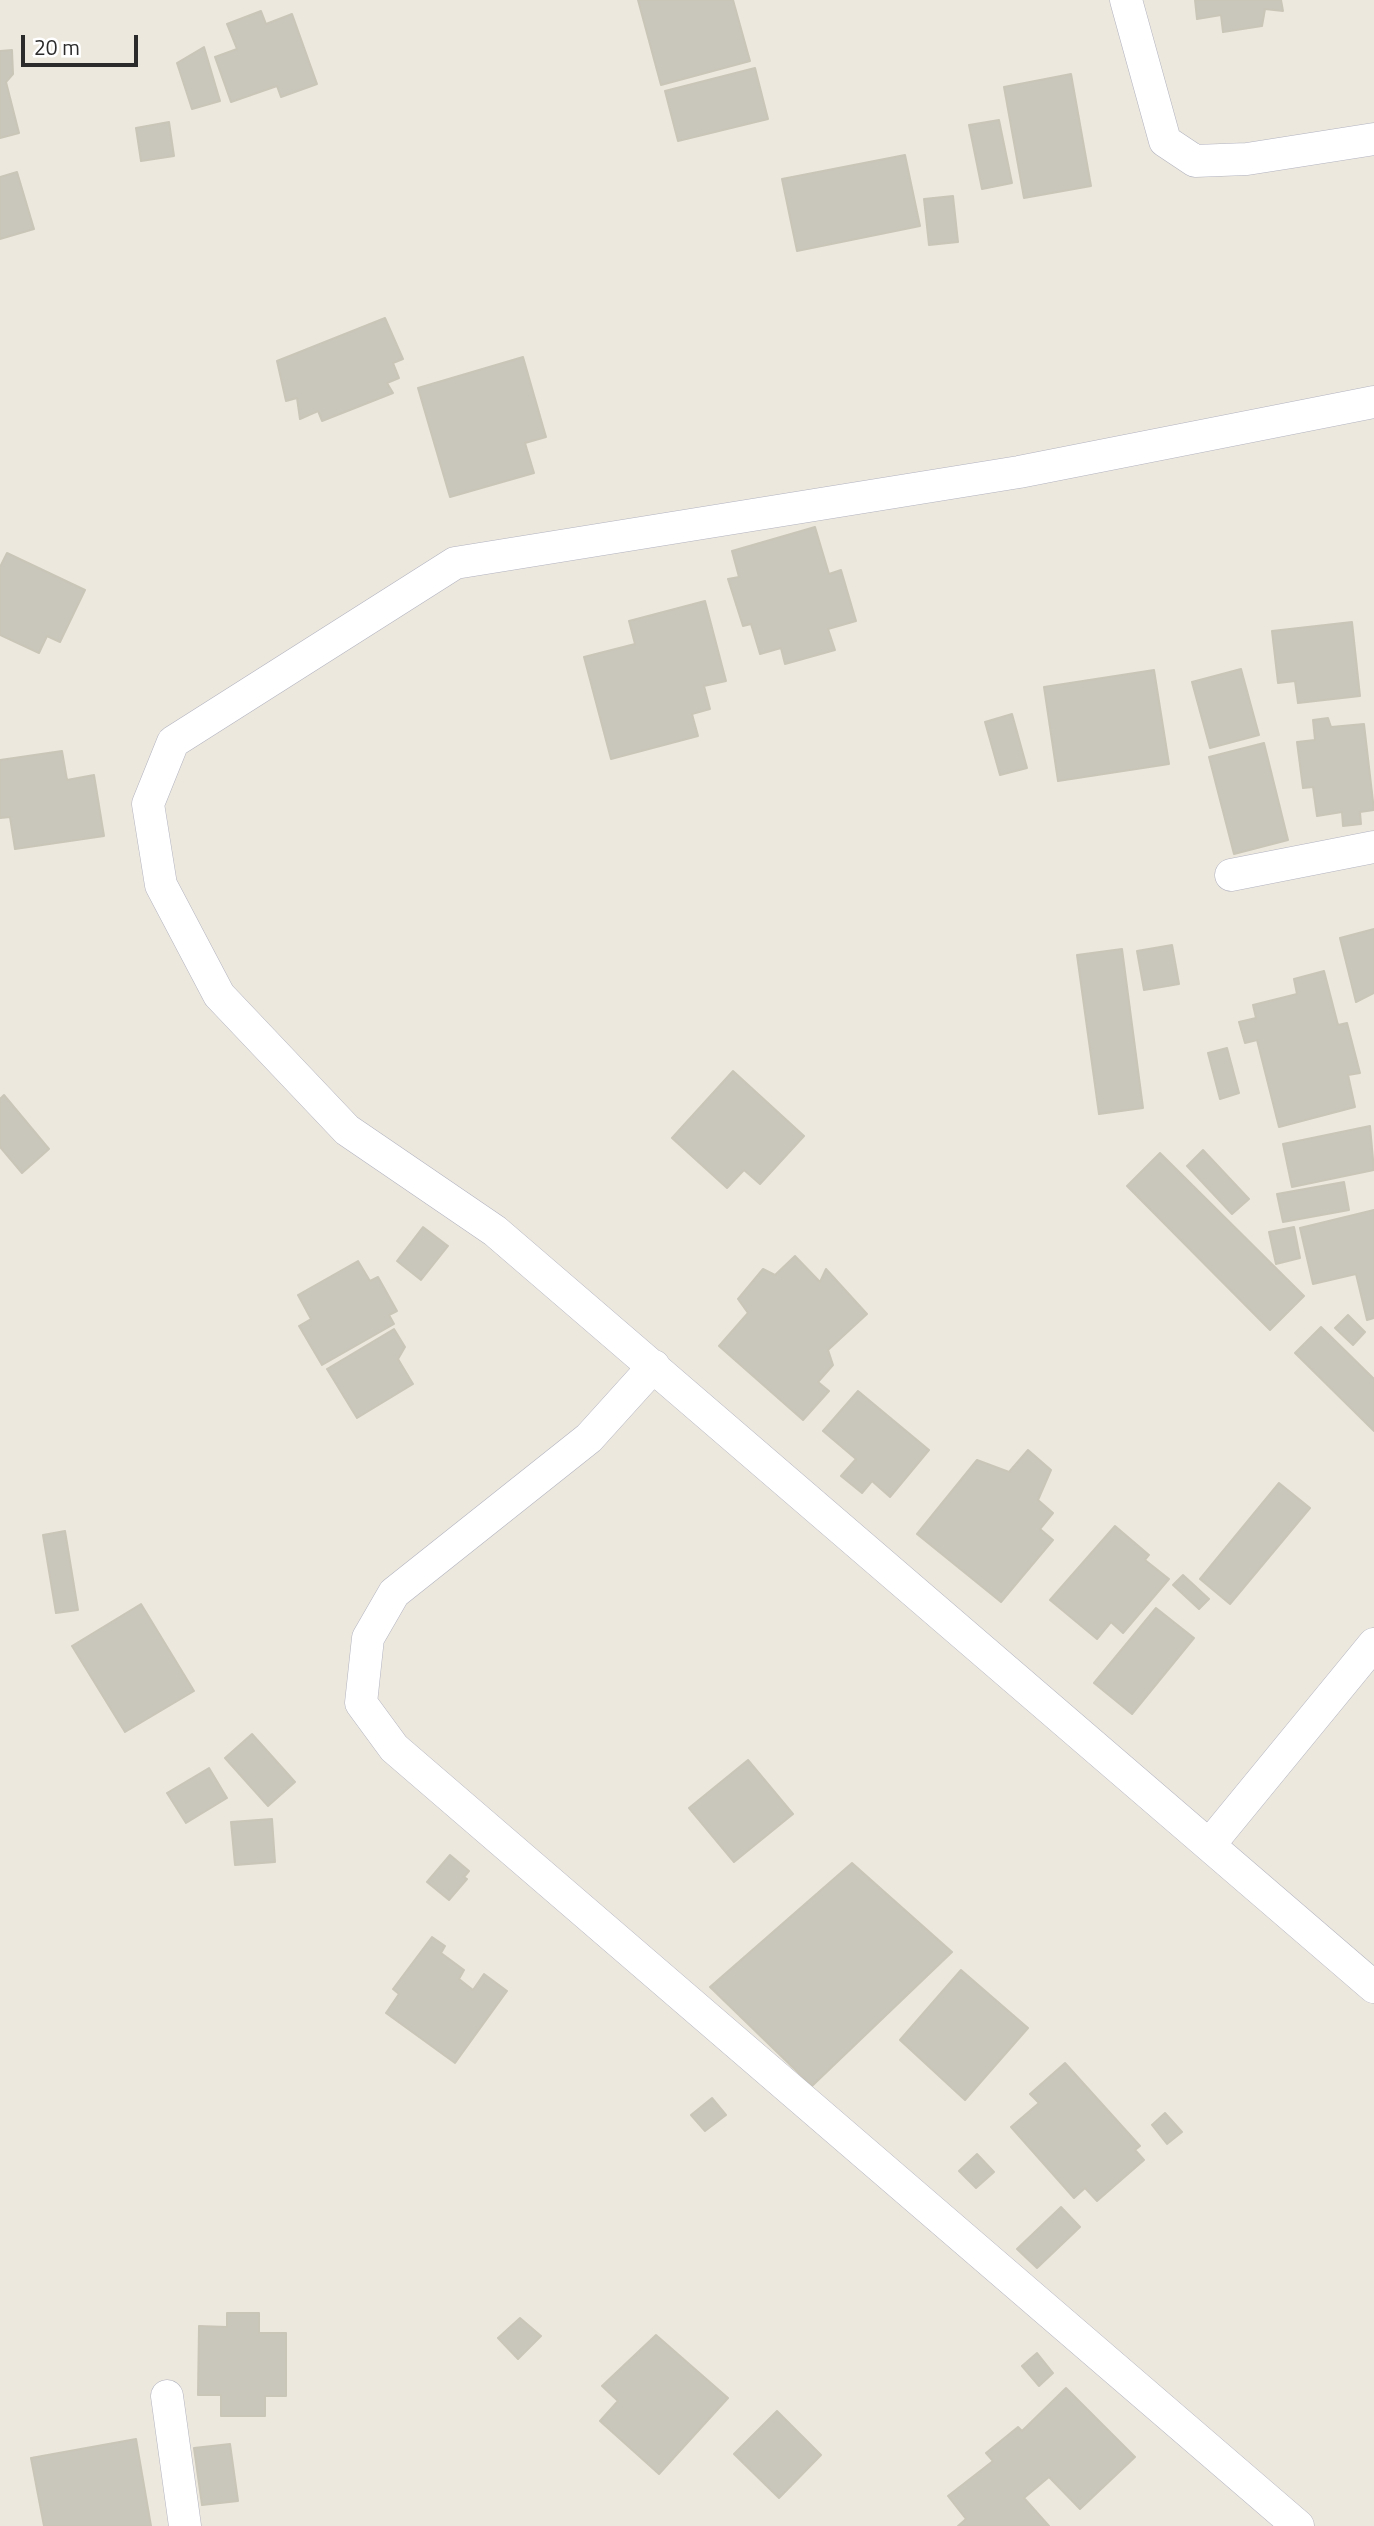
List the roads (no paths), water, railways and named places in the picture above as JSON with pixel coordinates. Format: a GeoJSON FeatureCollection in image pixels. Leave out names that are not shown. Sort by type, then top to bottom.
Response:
{"type":"FeatureCollection","features":[{"type":"Feature","properties":{"kind":"street"},"geometry":{"type":"LineString","coordinates":[[1126,0],[1166,141],[1195,161],[1247,159],[1374,139]]}},
{"type":"Feature","properties":{"kind":"street"},"geometry":{"type":"LineString","coordinates":[[1374,402],[1019,472],[455,563],[173,742],[148,804],[161,885],[219,995],[347,1130],[495,1231],[1374,1987]]}},
{"type":"Feature","properties":{"kind":"street"},"geometry":{"type":"LineString","coordinates":[[1231,875],[1374,847]]}},
{"type":"Feature","properties":{"kind":"street"},"geometry":{"type":"LineString","coordinates":[[654,1366],[589,1437],[394,1593],[368,1638],[361,1703],[394,1748],[1298,2526]]}},
{"type":"Feature","properties":{"kind":"street"},"geometry":{"type":"LineString","coordinates":[[1210,1844],[1374,1644]]}},
{"type":"Feature","properties":{"kind":"street"},"geometry":{"type":"LineString","coordinates":[[167,2396],[185,2526]]}}]}
